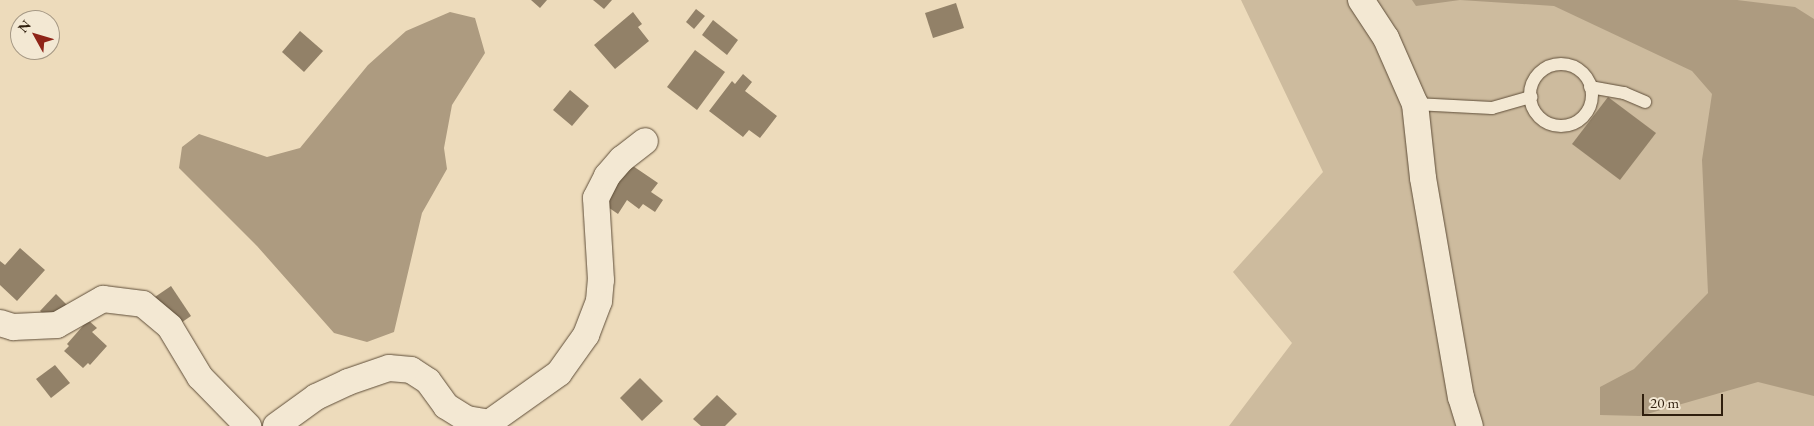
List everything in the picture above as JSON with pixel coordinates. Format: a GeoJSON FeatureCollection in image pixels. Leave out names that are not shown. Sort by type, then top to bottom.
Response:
{"type":"FeatureCollection","features":[{"type":"Feature","properties":{"kind":"street"},"geometry":{"type":"LineString","coordinates":[[1360,0],[1386,38],[1415,104],[1423,178],[1461,396],[1470,426]]}},
{"type":"Feature","properties":{"kind":"street"},"geometry":{"type":"LineString","coordinates":[[276,426],[316,397],[348,382],[389,368],[411,370],[428,381],[446,406],[467,419],[489,423],[559,373],[586,335],[599,302],[601,280],[596,198],[607,176],[622,159],[645,141]]}},
{"type":"Feature","properties":{"kind":"street"},"geometry":{"type":"LineString","coordinates":[[0,323],[13,327],[57,325],[103,299],[143,304],[170,327],[200,377],[248,426]]}},
{"type":"Feature","properties":{"kind":"lane"},"geometry":{"type":"LineString","coordinates":[[1559,64],[1576,68],[1589,80],[1593,97],[1587,114],[1573,125],[1555,126],[1539,118],[1531,102],[1532,96],[1532,84],[1543,70],[1559,64]]}},
{"type":"Feature","properties":{"kind":"lane"},"geometry":{"type":"LineString","coordinates":[[1590,87],[1624,93],[1645,102]]}},
{"type":"Feature","properties":{"kind":"lane"},"geometry":{"type":"LineString","coordinates":[[1415,104],[1492,108],[1532,96]]}},
{"type":"Feature","properties":{"kind":"shaded area"},"geometry":{"type":"Polygon","coordinates":[[[1241,0],[1814,0],[1814,426],[1229,426],[1292,343],[1233,272],[1323,172],[1241,0]]]}},
{"type":"Feature","properties":{"kind":"shaded area"},"geometry":{"type":"Polygon","coordinates":[[[1412,0],[1460,0],[1416,6],[1412,0]]]}},
{"type":"Feature","properties":{"kind":"shaded area"},"geometry":{"type":"Polygon","coordinates":[[[1460,0],[1737,0],[1795,7],[1814,19],[1814,396],[1758,382],[1640,416],[1600,415],[1600,387],[1634,369],[1708,293],[1702,160],[1712,94],[1692,71],[1554,6],[1460,0]]]}},
{"type":"Feature","properties":{"kind":"shaded area"},"geometry":{"type":"Polygon","coordinates":[[[450,12],[475,18],[485,53],[452,105],[444,148],[447,169],[422,213],[394,332],[367,342],[334,333],[257,246],[179,168],[182,147],[199,134],[267,157],[300,148],[368,65],[406,31],[450,12]]]}},
{"type":"Feature","properties":{"kind":"building"},"geometry":{"type":"Polygon","coordinates":[[[531,0],[547,0],[540,8],[531,0]]]}},
{"type":"Feature","properties":{"kind":"building"},"geometry":{"type":"Polygon","coordinates":[[[593,0],[612,0],[604,9],[593,0]]]}},
{"type":"Feature","properties":{"kind":"building"},"geometry":{"type":"Polygon","coordinates":[[[956,3],[964,28],[933,38],[925,13],[956,3]]]}},
{"type":"Feature","properties":{"kind":"building"},"geometry":{"type":"Polygon","coordinates":[[[696,9],[705,16],[694,29],[686,22],[696,9]]]}},
{"type":"Feature","properties":{"kind":"building"},"geometry":{"type":"Polygon","coordinates":[[[633,12],[642,24],[638,27],[649,41],[615,69],[594,45],[633,12]]]}},
{"type":"Feature","properties":{"kind":"building"},"geometry":{"type":"Polygon","coordinates":[[[713,20],[738,40],[727,55],[702,35],[713,20]]]}},
{"type":"Feature","properties":{"kind":"building"},"geometry":{"type":"Polygon","coordinates":[[[300,31],[323,51],[304,72],[282,52],[300,31]]]}},
{"type":"Feature","properties":{"kind":"building"},"geometry":{"type":"Polygon","coordinates":[[[695,50],[725,72],[697,110],[667,87],[695,50]]]}},
{"type":"Feature","properties":{"kind":"building"},"geometry":{"type":"Polygon","coordinates":[[[743,74],[752,82],[745,91],[777,116],[760,138],[749,130],[743,137],[709,111],[732,81],[735,84],[743,74]]]}},
{"type":"Feature","properties":{"kind":"building"},"geometry":{"type":"Polygon","coordinates":[[[570,90],[589,106],[572,126],[553,110],[570,90]]]}},
{"type":"Feature","properties":{"kind":"building"},"geometry":{"type":"Polygon","coordinates":[[[1608,97],[1656,133],[1620,180],[1572,144],[1608,97]]]}},
{"type":"Feature","properties":{"kind":"building"},"geometry":{"type":"Polygon","coordinates":[[[630,164],[658,183],[651,192],[663,200],[655,212],[643,204],[639,209],[627,200],[618,214],[602,203],[630,164]]]}},
{"type":"Feature","properties":{"kind":"building"},"geometry":{"type":"Polygon","coordinates":[[[20,248],[45,270],[17,301],[0,285],[0,261],[5,265],[20,248]]]}},
{"type":"Feature","properties":{"kind":"building"},"geometry":{"type":"Polygon","coordinates":[[[171,286],[191,316],[169,331],[149,301],[171,286]]]}},
{"type":"Feature","properties":{"kind":"building"},"geometry":{"type":"Polygon","coordinates":[[[56,294],[71,309],[56,325],[40,311],[56,294]]]}},
{"type":"Feature","properties":{"kind":"building"},"geometry":{"type":"Polygon","coordinates":[[[88,320],[97,328],[92,332],[107,346],[90,365],[88,363],[83,368],[64,351],[69,346],[67,344],[88,320]]]}},
{"type":"Feature","properties":{"kind":"building"},"geometry":{"type":"Polygon","coordinates":[[[55,365],[70,383],[51,398],[36,379],[55,365]]]}},
{"type":"Feature","properties":{"kind":"building"},"geometry":{"type":"Polygon","coordinates":[[[640,378],[663,401],[642,421],[620,398],[640,378]]]}},
{"type":"Feature","properties":{"kind":"building"},"geometry":{"type":"Polygon","coordinates":[[[717,395],[737,414],[725,426],[701,426],[693,419],[717,395]]]}}]}
